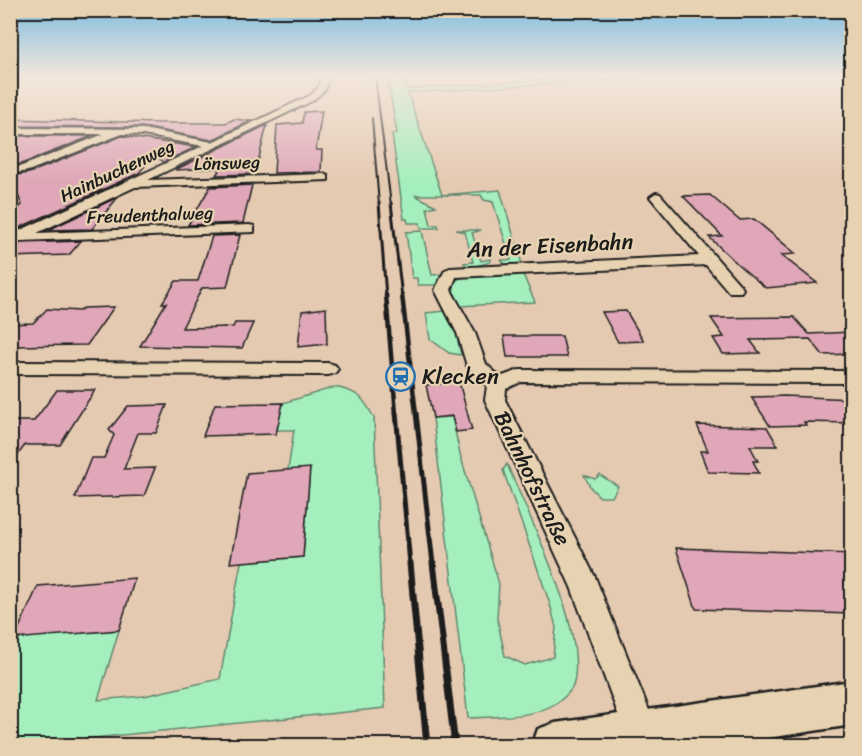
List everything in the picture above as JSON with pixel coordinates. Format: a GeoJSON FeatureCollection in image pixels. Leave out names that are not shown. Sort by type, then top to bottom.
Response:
{"type":"FeatureCollection","features":[{"type":"Feature","properties":{"kind":"street","name":"Hainbuchenweg"},"geometry":{"type":"LineString","coordinates":[[14,240],[283,111]]}},
{"type":"Feature","properties":{"kind":"street"},"geometry":{"type":"LineString","coordinates":[[10,131],[143,132],[214,145]]}},
{"type":"Feature","properties":{"kind":"street"},"geometry":{"type":"LineString","coordinates":[[10,171],[24,169],[121,131]]}},
{"type":"Feature","properties":{"kind":"street","name":"Lönsweg"},"geometry":{"type":"LineString","coordinates":[[130,184],[324,178]]}},
{"type":"Feature","properties":{"kind":"street"},"geometry":{"type":"LineString","coordinates":[[656,197],[735,289]]}},
{"type":"Feature","properties":{"kind":"street","name":"Freudenthalweg"},"geometry":{"type":"LineString","coordinates":[[14,240],[249,229]]}},
{"type":"Feature","properties":{"kind":"street","name":"An der Eisenbahn"},"geometry":{"type":"LineString","coordinates":[[497,385],[477,366],[466,333],[443,290],[450,273],[710,260]]}},
{"type":"Feature","properties":{"kind":"street"},"geometry":{"type":"LineString","coordinates":[[10,368],[328,369]]}},
{"type":"Feature","properties":{"kind":"street","name":"Bahnhofstraße"},"geometry":{"type":"LineString","coordinates":[[642,735],[585,586],[495,400],[497,385],[519,376],[852,377]]}},
{"type":"Feature","properties":{"kind":"street"},"geometry":{"type":"LineString","coordinates":[[555,746],[852,703]]}},
{"type":"Feature","properties":{"kind":"green space"},"geometry":{"type":"Polygon","coordinates":[[[393,111],[414,111],[442,195],[415,195],[436,206],[427,208],[431,225],[438,225],[439,228],[421,228],[420,223],[408,223],[407,219],[404,219],[392,134],[397,133],[393,111]]]}},
{"type":"Feature","properties":{"kind":"green space"},"geometry":{"type":"Polygon","coordinates":[[[500,190],[522,264],[505,264],[501,260],[511,260],[493,202],[484,200],[481,195],[442,195],[500,190]]]}},
{"type":"Feature","properties":{"kind":"green space"},"geometry":{"type":"Polygon","coordinates":[[[456,230],[481,230],[472,233],[481,261],[491,259],[490,262],[473,267],[465,265],[464,263],[473,262],[465,232],[456,230]]]}},
{"type":"Feature","properties":{"kind":"green space"},"geometry":{"type":"Polygon","coordinates":[[[422,231],[432,275],[444,274],[436,285],[418,285],[417,278],[412,278],[406,232],[422,231]]]}},
{"type":"Feature","properties":{"kind":"green space"},"geometry":{"type":"Polygon","coordinates":[[[521,270],[535,302],[460,306],[453,294],[455,281],[464,276],[521,270]]]}},
{"type":"Feature","properties":{"kind":"green space"},"geometry":{"type":"Polygon","coordinates":[[[445,311],[456,332],[461,355],[449,353],[430,339],[426,313],[445,311]]]}},
{"type":"Feature","properties":{"kind":"green space"},"geometry":{"type":"Polygon","coordinates":[[[335,387],[359,396],[374,418],[385,708],[45,743],[11,742],[11,638],[119,630],[98,700],[144,696],[220,679],[241,562],[303,557],[310,469],[288,470],[294,430],[277,430],[283,403],[335,387]]]}},
{"type":"Feature","properties":{"kind":"green space"},"geometry":{"type":"Polygon","coordinates":[[[452,417],[460,454],[499,584],[497,618],[505,656],[525,665],[553,657],[556,627],[503,470],[507,464],[554,574],[565,606],[576,663],[573,686],[560,701],[526,714],[468,718],[433,418],[452,417]]]}},
{"type":"Feature","properties":{"kind":"green space"},"geometry":{"type":"Polygon","coordinates":[[[584,475],[595,479],[600,475],[618,486],[612,497],[600,497],[591,488],[584,475]]]}},
{"type":"Feature","properties":{"kind":"building"},"geometry":{"type":"Polygon","coordinates":[[[322,111],[316,150],[322,150],[321,172],[274,173],[277,125],[302,123],[304,112],[322,111]]]}},
{"type":"Feature","properties":{"kind":"building"},"geometry":{"type":"Polygon","coordinates":[[[10,119],[161,123],[226,123],[234,119],[250,121],[212,140],[143,127],[10,126],[10,119]]]}},
{"type":"Feature","properties":{"kind":"building"},"geometry":{"type":"Polygon","coordinates":[[[267,125],[255,174],[216,175],[221,168],[175,170],[267,125]]]}},
{"type":"Feature","properties":{"kind":"building"},"geometry":{"type":"Polygon","coordinates":[[[10,136],[92,136],[21,164],[10,165],[10,136]]]}},
{"type":"Feature","properties":{"kind":"building"},"geometry":{"type":"Polygon","coordinates":[[[122,136],[196,147],[164,162],[154,155],[139,173],[10,232],[10,216],[22,205],[10,176],[29,173],[122,136]]]}},
{"type":"Feature","properties":{"kind":"building"},"geometry":{"type":"Polygon","coordinates":[[[252,185],[243,223],[188,225],[210,187],[252,185]]]}},
{"type":"Feature","properties":{"kind":"building"},"geometry":{"type":"Polygon","coordinates":[[[710,195],[739,220],[754,219],[796,254],[781,255],[817,283],[766,288],[709,237],[722,236],[683,196],[710,195]]]}},
{"type":"Feature","properties":{"kind":"building"},"geometry":{"type":"Polygon","coordinates":[[[118,197],[92,229],[48,230],[118,197]]]}},
{"type":"Feature","properties":{"kind":"building"},"geometry":{"type":"Polygon","coordinates":[[[240,235],[227,287],[202,288],[182,328],[233,327],[235,323],[253,323],[242,348],[140,346],[166,303],[162,303],[176,281],[198,281],[212,236],[240,235]]]}},
{"type":"Feature","properties":{"kind":"building"},"geometry":{"type":"Polygon","coordinates":[[[81,241],[69,255],[10,257],[10,247],[21,243],[81,241]]]}},
{"type":"Feature","properties":{"kind":"building"},"geometry":{"type":"Polygon","coordinates":[[[114,307],[87,345],[10,346],[10,324],[33,323],[47,309],[80,311],[83,308],[114,307]]]}},
{"type":"Feature","properties":{"kind":"building"},"geometry":{"type":"Polygon","coordinates":[[[326,308],[327,344],[298,347],[302,311],[326,308]]]}},
{"type":"Feature","properties":{"kind":"building"},"geometry":{"type":"Polygon","coordinates":[[[626,311],[644,341],[618,342],[602,312],[626,311]]]}},
{"type":"Feature","properties":{"kind":"building"},"geometry":{"type":"Polygon","coordinates":[[[794,317],[809,334],[852,332],[852,354],[823,355],[810,339],[750,340],[760,353],[723,354],[713,338],[724,337],[711,318],[794,317]]]}},
{"type":"Feature","properties":{"kind":"building"},"geometry":{"type":"Polygon","coordinates":[[[504,336],[562,336],[567,357],[507,357],[504,336]]]}},
{"type":"Feature","properties":{"kind":"building"},"geometry":{"type":"Polygon","coordinates":[[[459,382],[472,430],[456,432],[452,416],[433,418],[426,385],[459,382]]]}},
{"type":"Feature","properties":{"kind":"building"},"geometry":{"type":"Polygon","coordinates":[[[57,390],[95,390],[60,445],[25,445],[10,466],[10,421],[34,421],[57,390]]]}},
{"type":"Feature","properties":{"kind":"building"},"geometry":{"type":"Polygon","coordinates":[[[751,397],[852,399],[852,423],[804,422],[806,425],[770,426],[751,397]]]}},
{"type":"Feature","properties":{"kind":"building"},"geometry":{"type":"Polygon","coordinates":[[[283,403],[276,434],[203,436],[215,404],[283,403]]]}},
{"type":"Feature","properties":{"kind":"building"},"geometry":{"type":"Polygon","coordinates":[[[167,405],[156,433],[138,433],[124,469],[155,468],[144,496],[75,498],[91,458],[104,458],[114,435],[109,430],[128,406],[167,405]]]}},
{"type":"Feature","properties":{"kind":"building"},"geometry":{"type":"Polygon","coordinates":[[[697,425],[767,427],[778,446],[750,446],[758,461],[753,461],[759,473],[708,472],[700,451],[708,451],[697,425]]]}},
{"type":"Feature","properties":{"kind":"building"},"geometry":{"type":"Polygon","coordinates":[[[310,468],[303,557],[230,563],[247,473],[310,468]]]}},
{"type":"Feature","properties":{"kind":"building"},"geometry":{"type":"Polygon","coordinates":[[[676,548],[852,554],[852,614],[696,609],[676,548]]]}},
{"type":"Feature","properties":{"kind":"building"},"geometry":{"type":"Polygon","coordinates":[[[135,578],[119,630],[14,639],[38,586],[135,578]]]}},
{"type":"Feature","properties":{"kind":"railway"},"geometry":{"type":"LineString","coordinates":[[379,111],[391,205]]}},
{"type":"Feature","properties":{"kind":"railway"},"geometry":{"type":"LineString","coordinates":[[372,118],[379,205]]}},
{"type":"Feature","properties":{"kind":"railway"},"geometry":{"type":"LineString","coordinates":[[379,203],[386,297]]}},
{"type":"Feature","properties":{"kind":"railway"},"geometry":{"type":"LineString","coordinates":[[391,203],[402,297]]}},
{"type":"Feature","properties":{"kind":"railway"},"geometry":{"type":"LineString","coordinates":[[386,295],[396,414]]}},
{"type":"Feature","properties":{"kind":"railway"},"geometry":{"type":"LineString","coordinates":[[402,295],[416,414]]}},
{"type":"Feature","properties":{"kind":"railway"},"geometry":{"type":"LineString","coordinates":[[396,413],[410,564]]}},
{"type":"Feature","properties":{"kind":"railway"},"geometry":{"type":"LineString","coordinates":[[416,413],[433,564]]}},
{"type":"Feature","properties":{"kind":"railway"},"geometry":{"type":"LineString","coordinates":[[410,563],[427,746]]}},
{"type":"Feature","properties":{"kind":"railway"},"geometry":{"type":"LineString","coordinates":[[433,563],[455,746]]}},
{"type":"Feature","properties":{"kind":"place","name":"Klecken"},"geometry":{"type":"Point","coordinates":[401,376]}}]}
